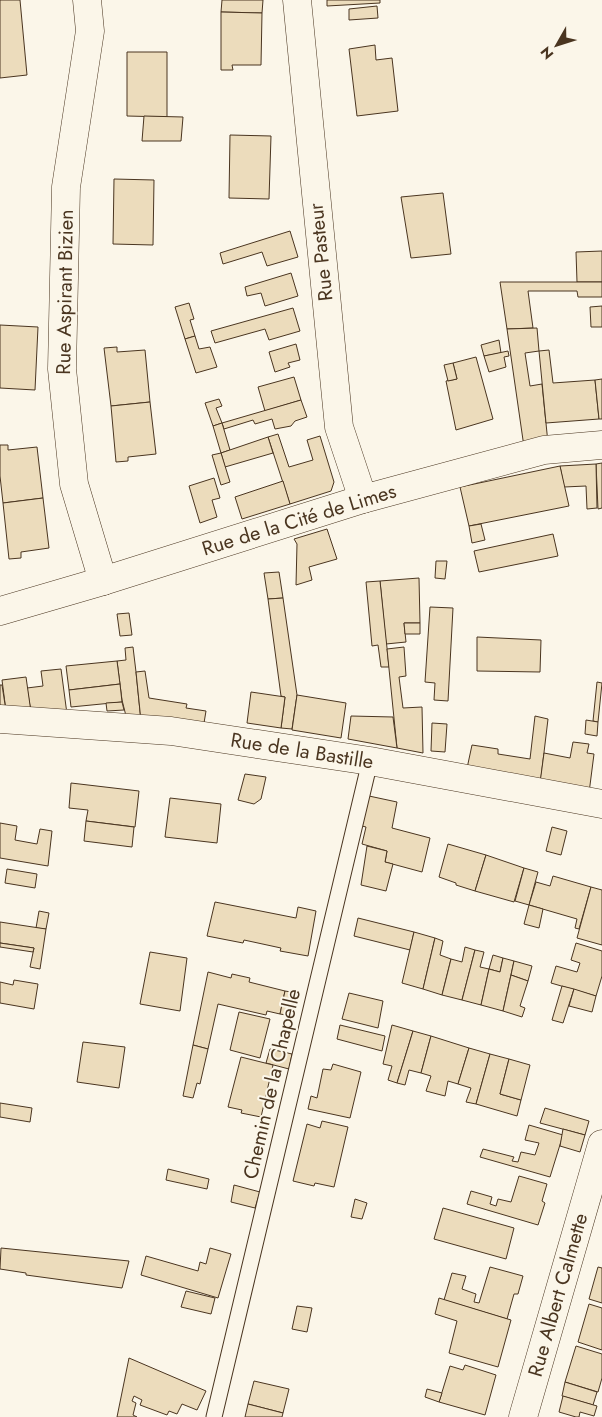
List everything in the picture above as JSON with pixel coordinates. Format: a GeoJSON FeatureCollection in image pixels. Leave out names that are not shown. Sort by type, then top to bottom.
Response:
{"type":"FeatureCollection","features":[{"type":"Feature","properties":{"kind":"street","name":"Rue Aspirant Bizien"},"geometry":{"type":"LineString","coordinates":[[87,0],[90,31],[66,187],[62,368],[74,484],[103,581]]}},
{"type":"Feature","properties":{"kind":"street","name":"Rue Pasteur"},"geometry":{"type":"LineString","coordinates":[[296,0],[338,427],[363,500]]}},
{"type":"Feature","properties":{"kind":"street","name":"Rue de la Cité de Limes"},"geometry":{"type":"LineString","coordinates":[[0,611],[363,500],[544,450],[602,445]]}},
{"type":"Feature","properties":{"kind":"street","name":"Rue de la Bastille"},"geometry":{"type":"LineString","coordinates":[[0,720],[171,732],[370,761],[602,804]]}},
{"type":"Feature","properties":{"kind":"street","name":"Rue Albert Calmette"},"geometry":{"type":"LineString","coordinates":[[523,1417],[602,1144]]}},
{"type":"Feature","properties":{"kind":"lane","name":"Chemin de la Chapelle"},"geometry":{"type":"LineString","coordinates":[[214,1417],[370,761]]}},
{"type":"Feature","properties":{"kind":"building"},"geometry":{"type":"Polygon","coordinates":[[[0,0],[20,0],[27,75],[0,78],[0,0]]]}},
{"type":"Feature","properties":{"kind":"building"},"geometry":{"type":"Polygon","coordinates":[[[222,0],[263,0],[262,13],[221,12],[222,0]]]}},
{"type":"Feature","properties":{"kind":"building"},"geometry":{"type":"Polygon","coordinates":[[[327,0],[380,0],[380,3],[327,6],[327,0]]]}},
{"type":"Feature","properties":{"kind":"building"},"geometry":{"type":"Polygon","coordinates":[[[377,6],[378,18],[349,20],[349,9],[377,6]]]}},
{"type":"Feature","properties":{"kind":"building"},"geometry":{"type":"Polygon","coordinates":[[[221,12],[262,13],[261,65],[232,65],[233,70],[221,70],[221,12]]]}},
{"type":"Feature","properties":{"kind":"building"},"geometry":{"type":"Polygon","coordinates":[[[375,45],[376,60],[392,58],[398,111],[357,116],[349,49],[375,45]]]}},
{"type":"Feature","properties":{"kind":"building"},"geometry":{"type":"Polygon","coordinates":[[[127,52],[167,52],[167,117],[127,116],[127,52]]]}},
{"type":"Feature","properties":{"kind":"building"},"geometry":{"type":"Polygon","coordinates":[[[144,116],[183,117],[181,141],[142,141],[144,116]]]}},
{"type":"Feature","properties":{"kind":"building"},"geometry":{"type":"Polygon","coordinates":[[[230,135],[271,136],[269,199],[229,198],[230,135]]]}},
{"type":"Feature","properties":{"kind":"building"},"geometry":{"type":"Polygon","coordinates":[[[114,179],[154,180],[153,245],[113,244],[114,179]]]}},
{"type":"Feature","properties":{"kind":"building"},"geometry":{"type":"Polygon","coordinates":[[[443,193],[451,254],[411,258],[401,197],[443,193]]]}},
{"type":"Feature","properties":{"kind":"building"},"geometry":{"type":"Polygon","coordinates":[[[290,231],[298,257],[267,266],[262,252],[223,264],[220,253],[290,231]]]}},
{"type":"Feature","properties":{"kind":"building"},"geometry":{"type":"Polygon","coordinates":[[[602,251],[602,282],[577,282],[576,252],[602,251]]]}},
{"type":"Feature","properties":{"kind":"building"},"geometry":{"type":"Polygon","coordinates":[[[291,273],[298,296],[265,306],[261,293],[247,296],[245,287],[291,273]]]}},
{"type":"Feature","properties":{"kind":"building"},"geometry":{"type":"Polygon","coordinates":[[[500,282],[602,282],[602,297],[578,297],[577,291],[528,291],[533,328],[507,329],[500,282]]]}},
{"type":"Feature","properties":{"kind":"building"},"geometry":{"type":"Polygon","coordinates":[[[189,303],[194,319],[190,320],[195,336],[185,339],[175,307],[189,303]]]}},
{"type":"Feature","properties":{"kind":"building"},"geometry":{"type":"Polygon","coordinates":[[[602,306],[602,327],[591,327],[590,307],[602,306]]]}},
{"type":"Feature","properties":{"kind":"building"},"geometry":{"type":"Polygon","coordinates":[[[293,308],[300,331],[269,340],[265,329],[215,343],[211,331],[293,308]]]}},
{"type":"Feature","properties":{"kind":"building"},"geometry":{"type":"Polygon","coordinates":[[[0,325],[38,327],[35,390],[0,388],[0,325]]]}},
{"type":"Feature","properties":{"kind":"building"},"geometry":{"type":"Polygon","coordinates":[[[537,328],[539,351],[525,353],[530,386],[542,384],[548,443],[524,447],[507,329],[537,328]]]}},
{"type":"Feature","properties":{"kind":"building"},"geometry":{"type":"Polygon","coordinates":[[[195,336],[199,349],[210,347],[217,367],[196,373],[185,339],[195,336]]]}},
{"type":"Feature","properties":{"kind":"building"},"geometry":{"type":"Polygon","coordinates":[[[499,340],[501,353],[484,356],[481,345],[499,340]]]}},
{"type":"Feature","properties":{"kind":"building"},"geometry":{"type":"Polygon","coordinates":[[[296,344],[300,360],[288,363],[290,367],[275,372],[269,352],[296,344]]]}},
{"type":"Feature","properties":{"kind":"building"},"geometry":{"type":"Polygon","coordinates":[[[117,347],[117,352],[145,350],[150,402],[111,406],[104,348],[117,347]]]}},
{"type":"Feature","properties":{"kind":"building"},"geometry":{"type":"Polygon","coordinates":[[[549,350],[553,383],[595,380],[599,419],[546,423],[539,351],[549,350]]]}},
{"type":"Feature","properties":{"kind":"building"},"geometry":{"type":"Polygon","coordinates":[[[508,351],[509,356],[504,357],[506,367],[489,372],[484,356],[508,351]]]}},
{"type":"Feature","properties":{"kind":"building"},"geometry":{"type":"Polygon","coordinates":[[[476,357],[493,419],[456,430],[446,381],[457,379],[453,363],[476,357]]]}},
{"type":"Feature","properties":{"kind":"building"},"geometry":{"type":"Polygon","coordinates":[[[453,363],[457,379],[448,381],[444,365],[453,363]]]}},
{"type":"Feature","properties":{"kind":"building"},"geometry":{"type":"Polygon","coordinates":[[[294,377],[301,400],[265,411],[258,387],[294,377]]]}},
{"type":"Feature","properties":{"kind":"building"},"geometry":{"type":"Polygon","coordinates":[[[602,379],[602,419],[599,419],[595,380],[602,379]]]}},
{"type":"Feature","properties":{"kind":"building"},"geometry":{"type":"Polygon","coordinates":[[[219,399],[222,406],[216,408],[222,423],[213,426],[205,403],[219,399]]]}},
{"type":"Feature","properties":{"kind":"building"},"geometry":{"type":"Polygon","coordinates":[[[301,400],[307,417],[295,421],[291,426],[275,429],[272,419],[255,424],[253,420],[224,429],[222,423],[301,400]]]}},
{"type":"Feature","properties":{"kind":"building"},"geometry":{"type":"Polygon","coordinates":[[[150,402],[156,454],[128,457],[128,461],[116,462],[111,406],[150,402]]]}},
{"type":"Feature","properties":{"kind":"building"},"geometry":{"type":"Polygon","coordinates":[[[222,423],[230,450],[221,453],[213,426],[222,423]]]}},
{"type":"Feature","properties":{"kind":"building"},"geometry":{"type":"Polygon","coordinates":[[[278,434],[289,467],[313,460],[307,440],[320,436],[334,482],[331,491],[290,504],[268,437],[278,434]]]}},
{"type":"Feature","properties":{"kind":"building"},"geometry":{"type":"Polygon","coordinates":[[[268,437],[273,453],[225,467],[221,453],[268,437]]]}},
{"type":"Feature","properties":{"kind":"building"},"geometry":{"type":"Polygon","coordinates":[[[0,445],[8,445],[8,450],[37,447],[43,498],[3,503],[0,476],[0,445]]]}},
{"type":"Feature","properties":{"kind":"building"},"geometry":{"type":"Polygon","coordinates":[[[221,453],[230,482],[221,485],[212,455],[221,453]]]}},
{"type":"Feature","properties":{"kind":"building"},"geometry":{"type":"Polygon","coordinates":[[[602,463],[602,508],[598,509],[596,464],[602,463]]]}},
{"type":"Feature","properties":{"kind":"building"},"geometry":{"type":"Polygon","coordinates":[[[596,464],[597,508],[587,509],[586,486],[564,487],[560,466],[596,464]]]}},
{"type":"Feature","properties":{"kind":"building"},"geometry":{"type":"Polygon","coordinates":[[[560,466],[569,506],[469,526],[460,487],[560,466]]]}},
{"type":"Feature","properties":{"kind":"building"},"geometry":{"type":"Polygon","coordinates":[[[214,478],[220,498],[212,500],[217,517],[200,523],[189,486],[214,478]]]}},
{"type":"Feature","properties":{"kind":"building"},"geometry":{"type":"Polygon","coordinates":[[[283,481],[290,504],[242,519],[235,497],[283,481]]]}},
{"type":"Feature","properties":{"kind":"building"},"geometry":{"type":"Polygon","coordinates":[[[43,498],[49,548],[21,552],[21,558],[9,559],[3,503],[43,498]]]}},
{"type":"Feature","properties":{"kind":"building"},"geometry":{"type":"Polygon","coordinates":[[[481,524],[485,540],[472,543],[469,526],[481,524]]]}},
{"type":"Feature","properties":{"kind":"building"},"geometry":{"type":"Polygon","coordinates":[[[327,529],[337,559],[309,567],[312,580],[296,585],[297,544],[294,539],[327,529]]]}},
{"type":"Feature","properties":{"kind":"building"},"geometry":{"type":"Polygon","coordinates":[[[553,534],[558,556],[479,572],[474,551],[553,534]]]}},
{"type":"Feature","properties":{"kind":"building"},"geometry":{"type":"Polygon","coordinates":[[[436,561],[447,561],[445,579],[435,578],[436,561]]]}},
{"type":"Feature","properties":{"kind":"building"},"geometry":{"type":"Polygon","coordinates":[[[279,572],[283,598],[268,599],[264,573],[279,572]]]}},
{"type":"Feature","properties":{"kind":"building"},"geometry":{"type":"Polygon","coordinates":[[[419,578],[420,623],[404,623],[406,642],[386,644],[380,581],[419,578]]]}},
{"type":"Feature","properties":{"kind":"building"},"geometry":{"type":"Polygon","coordinates":[[[380,581],[389,667],[381,667],[378,645],[372,646],[366,582],[380,581]]]}},
{"type":"Feature","properties":{"kind":"building"},"geometry":{"type":"Polygon","coordinates":[[[283,598],[297,695],[292,729],[281,728],[285,697],[281,696],[268,599],[283,598]]]}},
{"type":"Feature","properties":{"kind":"building"},"geometry":{"type":"Polygon","coordinates":[[[430,607],[453,608],[448,701],[434,700],[435,683],[425,682],[430,607]]]}},
{"type":"Feature","properties":{"kind":"building"},"geometry":{"type":"Polygon","coordinates":[[[129,613],[132,635],[120,636],[117,614],[129,613]]]}},
{"type":"Feature","properties":{"kind":"building"},"geometry":{"type":"Polygon","coordinates":[[[404,623],[420,623],[420,634],[405,634],[404,623]]]}},
{"type":"Feature","properties":{"kind":"building"},"geometry":{"type":"Polygon","coordinates":[[[477,637],[541,640],[540,672],[477,671],[477,637]]]}},
{"type":"Feature","properties":{"kind":"building"},"geometry":{"type":"Polygon","coordinates":[[[133,647],[141,721],[127,720],[122,700],[117,661],[126,660],[125,648],[133,647]]]}},
{"type":"Feature","properties":{"kind":"building"},"geometry":{"type":"Polygon","coordinates":[[[404,647],[406,676],[399,677],[403,708],[422,707],[423,753],[397,748],[387,649],[404,647]]]}},
{"type":"Feature","properties":{"kind":"building"},"geometry":{"type":"Polygon","coordinates":[[[117,661],[120,684],[69,690],[66,666],[117,661]]]}},
{"type":"Feature","properties":{"kind":"building"},"geometry":{"type":"Polygon","coordinates":[[[61,669],[67,714],[31,712],[27,688],[43,686],[41,671],[61,669]]]}},
{"type":"Feature","properties":{"kind":"building"},"geometry":{"type":"Polygon","coordinates":[[[145,671],[149,698],[187,704],[186,708],[206,711],[203,729],[141,721],[136,672],[145,671]]]}},
{"type":"Feature","properties":{"kind":"building"},"geometry":{"type":"Polygon","coordinates":[[[26,677],[31,712],[6,711],[2,680],[26,677]]]}},
{"type":"Feature","properties":{"kind":"building"},"geometry":{"type":"Polygon","coordinates":[[[597,682],[602,683],[598,722],[593,721],[597,682]]]}},
{"type":"Feature","properties":{"kind":"building"},"geometry":{"type":"Polygon","coordinates":[[[120,684],[122,702],[71,707],[69,690],[120,684]]]}},
{"type":"Feature","properties":{"kind":"building"},"geometry":{"type":"Polygon","coordinates":[[[0,685],[2,685],[6,711],[0,710],[0,685]]]}},
{"type":"Feature","properties":{"kind":"building"},"geometry":{"type":"Polygon","coordinates":[[[251,692],[285,697],[281,728],[247,723],[251,692]]]}},
{"type":"Feature","properties":{"kind":"building"},"geometry":{"type":"Polygon","coordinates":[[[297,695],[346,703],[341,738],[292,730],[297,695]]]}},
{"type":"Feature","properties":{"kind":"building"},"geometry":{"type":"Polygon","coordinates":[[[122,702],[124,710],[107,711],[106,703],[122,702]]]}},
{"type":"Feature","properties":{"kind":"building"},"geometry":{"type":"Polygon","coordinates":[[[351,716],[393,717],[397,748],[348,739],[351,716]]]}},
{"type":"Feature","properties":{"kind":"building"},"geometry":{"type":"Polygon","coordinates":[[[535,716],[548,719],[540,786],[466,773],[472,745],[498,749],[498,754],[530,759],[535,716]]]}},
{"type":"Feature","properties":{"kind":"building"},"geometry":{"type":"Polygon","coordinates":[[[586,720],[598,722],[597,736],[585,734],[586,720]]]}},
{"type":"Feature","properties":{"kind":"building"},"geometry":{"type":"Polygon","coordinates":[[[432,723],[447,724],[445,752],[431,751],[432,723]]]}},
{"type":"Feature","properties":{"kind":"building"},"geometry":{"type":"Polygon","coordinates":[[[573,742],[589,744],[587,753],[594,754],[589,793],[540,783],[544,753],[570,758],[573,742]]]}},
{"type":"Feature","properties":{"kind":"building"},"geometry":{"type":"Polygon","coordinates":[[[245,774],[266,777],[261,799],[254,804],[238,800],[245,774]]]}},
{"type":"Feature","properties":{"kind":"building"},"geometry":{"type":"Polygon","coordinates":[[[71,783],[139,791],[135,827],[86,821],[88,810],[69,808],[71,783]]]}},
{"type":"Feature","properties":{"kind":"building"},"geometry":{"type":"Polygon","coordinates":[[[369,796],[397,802],[392,828],[430,838],[422,872],[385,862],[387,851],[362,844],[366,827],[362,826],[369,796]]]}},
{"type":"Feature","properties":{"kind":"building"},"geometry":{"type":"Polygon","coordinates":[[[170,798],[221,804],[217,843],[165,837],[170,798]]]}},
{"type":"Feature","properties":{"kind":"building"},"geometry":{"type":"Polygon","coordinates":[[[86,821],[134,827],[132,847],[84,841],[86,821]]]}},
{"type":"Feature","properties":{"kind":"building"},"geometry":{"type":"Polygon","coordinates":[[[0,823],[17,826],[15,840],[37,844],[40,829],[52,831],[48,866],[0,858],[0,823]]]}},
{"type":"Feature","properties":{"kind":"building"},"geometry":{"type":"Polygon","coordinates":[[[552,827],[567,831],[561,855],[546,851],[552,827]]]}},
{"type":"Feature","properties":{"kind":"building"},"geometry":{"type":"Polygon","coordinates":[[[448,844],[486,855],[475,891],[439,877],[448,844]]]}},
{"type":"Feature","properties":{"kind":"building"},"geometry":{"type":"Polygon","coordinates":[[[367,846],[387,851],[385,862],[393,864],[386,891],[361,885],[367,846]]]}},
{"type":"Feature","properties":{"kind":"building"},"geometry":{"type":"Polygon","coordinates":[[[486,855],[524,868],[514,902],[475,891],[486,855]]]}},
{"type":"Feature","properties":{"kind":"building"},"geometry":{"type":"Polygon","coordinates":[[[524,868],[538,872],[529,905],[515,901],[524,868]]]}},
{"type":"Feature","properties":{"kind":"building"},"geometry":{"type":"Polygon","coordinates":[[[7,869],[37,874],[35,888],[5,883],[7,869]]]}},
{"type":"Feature","properties":{"kind":"building"},"geometry":{"type":"Polygon","coordinates":[[[553,876],[591,887],[579,929],[575,928],[577,919],[529,905],[536,882],[550,886],[553,876]]]}},
{"type":"Feature","properties":{"kind":"building"},"geometry":{"type":"Polygon","coordinates":[[[591,887],[602,890],[602,945],[577,938],[591,887]]]}},
{"type":"Feature","properties":{"kind":"building"},"geometry":{"type":"Polygon","coordinates":[[[215,902],[296,918],[298,907],[316,911],[308,956],[280,951],[281,948],[244,940],[243,943],[207,936],[215,902]]]}},
{"type":"Feature","properties":{"kind":"building"},"geometry":{"type":"Polygon","coordinates":[[[529,905],[543,909],[539,928],[524,924],[529,905]]]}},
{"type":"Feature","properties":{"kind":"building"},"geometry":{"type":"Polygon","coordinates":[[[39,911],[49,913],[46,929],[36,928],[39,911]]]}},
{"type":"Feature","properties":{"kind":"building"},"geometry":{"type":"Polygon","coordinates":[[[358,918],[414,932],[410,950],[354,936],[358,918]]]}},
{"type":"Feature","properties":{"kind":"building"},"geometry":{"type":"Polygon","coordinates":[[[0,922],[46,929],[40,969],[30,967],[34,948],[0,943],[0,922]]]}},
{"type":"Feature","properties":{"kind":"building"},"geometry":{"type":"Polygon","coordinates":[[[414,932],[435,938],[423,989],[402,983],[414,932]]]}},
{"type":"Feature","properties":{"kind":"building"},"geometry":{"type":"Polygon","coordinates":[[[435,938],[443,941],[440,955],[451,959],[442,995],[423,989],[435,938]]]}},
{"type":"Feature","properties":{"kind":"building"},"geometry":{"type":"Polygon","coordinates":[[[0,943],[34,948],[33,952],[0,947],[0,943]]]}},
{"type":"Feature","properties":{"kind":"building"},"geometry":{"type":"Polygon","coordinates":[[[576,943],[602,951],[602,976],[596,996],[551,983],[556,966],[577,972],[580,963],[571,960],[576,943]]]}},
{"type":"Feature","properties":{"kind":"building"},"geometry":{"type":"Polygon","coordinates":[[[465,947],[475,950],[462,1000],[442,995],[451,959],[462,962],[465,947]]]}},
{"type":"Feature","properties":{"kind":"building"},"geometry":{"type":"Polygon","coordinates":[[[475,950],[484,952],[480,967],[489,969],[481,1005],[462,1000],[475,950]]]}},
{"type":"Feature","properties":{"kind":"building"},"geometry":{"type":"Polygon","coordinates":[[[150,952],[187,958],[180,1011],[140,1004],[150,952]]]}},
{"type":"Feature","properties":{"kind":"building"},"geometry":{"type":"Polygon","coordinates":[[[493,955],[503,958],[500,972],[489,969],[493,955]]]}},
{"type":"Feature","properties":{"kind":"building"},"geometry":{"type":"Polygon","coordinates":[[[503,958],[514,961],[503,1011],[481,1005],[489,969],[500,972],[503,958]]]}},
{"type":"Feature","properties":{"kind":"building"},"geometry":{"type":"Polygon","coordinates":[[[514,961],[532,966],[528,981],[511,975],[514,961]]]}},
{"type":"Feature","properties":{"kind":"building"},"geometry":{"type":"Polygon","coordinates":[[[208,972],[231,978],[232,974],[250,978],[249,982],[285,991],[280,1014],[267,1011],[266,1015],[218,1004],[208,1049],[193,1045],[208,972]]]}},
{"type":"Feature","properties":{"kind":"building"},"geometry":{"type":"Polygon","coordinates":[[[511,975],[528,981],[520,1006],[525,1008],[522,1017],[503,1011],[511,975]]]}},
{"type":"Feature","properties":{"kind":"building"},"geometry":{"type":"Polygon","coordinates":[[[14,980],[38,984],[34,1009],[0,1003],[0,982],[13,985],[14,980]]]}},
{"type":"Feature","properties":{"kind":"building"},"geometry":{"type":"Polygon","coordinates":[[[562,986],[574,989],[563,1023],[552,1020],[562,986]]]}},
{"type":"Feature","properties":{"kind":"building"},"geometry":{"type":"Polygon","coordinates":[[[574,989],[596,996],[592,1012],[569,1006],[574,989]]]}},
{"type":"Feature","properties":{"kind":"building"},"geometry":{"type":"Polygon","coordinates":[[[285,991],[297,993],[292,1016],[280,1014],[285,991]]]}},
{"type":"Feature","properties":{"kind":"building"},"geometry":{"type":"Polygon","coordinates":[[[349,993],[383,1001],[378,1028],[342,1019],[349,993]]]}},
{"type":"Feature","properties":{"kind":"building"},"geometry":{"type":"Polygon","coordinates":[[[239,1012],[270,1019],[260,1058],[230,1050],[239,1012]]]}},
{"type":"Feature","properties":{"kind":"building"},"geometry":{"type":"Polygon","coordinates":[[[340,1025],[385,1036],[382,1051],[337,1039],[340,1025]]]}},
{"type":"Feature","properties":{"kind":"building"},"geometry":{"type":"Polygon","coordinates":[[[392,1025],[413,1031],[397,1083],[388,1080],[392,1066],[383,1064],[392,1025]]]}},
{"type":"Feature","properties":{"kind":"building"},"geometry":{"type":"Polygon","coordinates":[[[413,1031],[431,1036],[421,1073],[409,1070],[405,1085],[397,1083],[413,1031]]]}},
{"type":"Feature","properties":{"kind":"building"},"geometry":{"type":"Polygon","coordinates":[[[431,1036],[469,1048],[458,1084],[448,1081],[445,1096],[426,1091],[431,1076],[421,1073],[431,1036]]]}},
{"type":"Feature","properties":{"kind":"building"},"geometry":{"type":"Polygon","coordinates":[[[83,1042],[125,1047],[119,1088],[77,1082],[83,1042]]]}},
{"type":"Feature","properties":{"kind":"building"},"geometry":{"type":"Polygon","coordinates":[[[193,1045],[208,1049],[200,1084],[197,1083],[193,1098],[183,1096],[193,1045]]]}},
{"type":"Feature","properties":{"kind":"building"},"geometry":{"type":"Polygon","coordinates":[[[469,1048],[490,1054],[476,1104],[466,1102],[471,1088],[458,1084],[469,1048]]]}},
{"type":"Feature","properties":{"kind":"building"},"geometry":{"type":"Polygon","coordinates":[[[270,1049],[292,1054],[289,1069],[266,1063],[270,1049]]]}},
{"type":"Feature","properties":{"kind":"building"},"geometry":{"type":"Polygon","coordinates":[[[490,1054],[509,1059],[500,1094],[521,1100],[517,1116],[476,1104],[490,1054]]]}},
{"type":"Feature","properties":{"kind":"building"},"geometry":{"type":"Polygon","coordinates":[[[241,1057],[273,1065],[261,1117],[241,1113],[242,1110],[228,1107],[241,1057]]]}},
{"type":"Feature","properties":{"kind":"building"},"geometry":{"type":"Polygon","coordinates":[[[509,1059],[530,1065],[521,1100],[500,1094],[509,1059]]]}},
{"type":"Feature","properties":{"kind":"building"},"geometry":{"type":"Polygon","coordinates":[[[333,1064],[361,1072],[350,1118],[308,1109],[311,1096],[317,1098],[323,1069],[331,1070],[333,1064]]]}},
{"type":"Feature","properties":{"kind":"building"},"geometry":{"type":"Polygon","coordinates":[[[0,1103],[32,1108],[30,1122],[0,1117],[0,1103]]]}},
{"type":"Feature","properties":{"kind":"building"},"geometry":{"type":"Polygon","coordinates":[[[545,1108],[589,1121],[585,1135],[540,1123],[545,1108]]]}},
{"type":"Feature","properties":{"kind":"building"},"geometry":{"type":"Polygon","coordinates":[[[322,1121],[348,1127],[334,1187],[315,1183],[314,1186],[293,1181],[307,1124],[320,1128],[322,1121]]]}},
{"type":"Feature","properties":{"kind":"building"},"geometry":{"type":"Polygon","coordinates":[[[529,1125],[563,1135],[550,1177],[480,1157],[483,1149],[514,1157],[512,1161],[518,1162],[521,1152],[535,1155],[539,1143],[525,1140],[529,1125]]]}},
{"type":"Feature","properties":{"kind":"building"},"geometry":{"type":"Polygon","coordinates":[[[563,1129],[585,1135],[580,1152],[560,1146],[563,1129]]]}},
{"type":"Feature","properties":{"kind":"building"},"geometry":{"type":"Polygon","coordinates":[[[168,1169],[209,1179],[207,1189],[166,1180],[168,1169]]]}},
{"type":"Feature","properties":{"kind":"building"},"geometry":{"type":"Polygon","coordinates":[[[519,1176],[547,1184],[542,1201],[545,1203],[538,1225],[467,1204],[471,1191],[492,1197],[490,1204],[496,1206],[498,1199],[511,1202],[519,1176]]]}},
{"type":"Feature","properties":{"kind":"building"},"geometry":{"type":"Polygon","coordinates":[[[234,1185],[260,1192],[255,1208],[231,1202],[234,1185]]]}},
{"type":"Feature","properties":{"kind":"building"},"geometry":{"type":"Polygon","coordinates":[[[355,1199],[367,1203],[362,1219],[351,1217],[355,1199]]]}},
{"type":"Feature","properties":{"kind":"building"},"geometry":{"type":"Polygon","coordinates":[[[443,1208],[514,1228],[506,1259],[434,1239],[443,1208]]]}},
{"type":"Feature","properties":{"kind":"building"},"geometry":{"type":"Polygon","coordinates":[[[1,1248],[129,1261],[122,1288],[26,1275],[26,1273],[0,1269],[1,1248]]]}},
{"type":"Feature","properties":{"kind":"building"},"geometry":{"type":"Polygon","coordinates":[[[210,1248],[231,1254],[218,1298],[141,1275],[146,1256],[198,1271],[200,1262],[206,1264],[210,1248]]]}},
{"type":"Feature","properties":{"kind":"building"},"geometry":{"type":"Polygon","coordinates":[[[490,1267],[523,1276],[518,1294],[514,1294],[507,1319],[444,1300],[452,1273],[466,1276],[462,1289],[476,1294],[474,1302],[479,1303],[490,1267]]]}},
{"type":"Feature","properties":{"kind":"building"},"geometry":{"type":"Polygon","coordinates":[[[598,1267],[602,1268],[602,1303],[589,1299],[598,1267]]]}},
{"type":"Feature","properties":{"kind":"building"},"geometry":{"type":"Polygon","coordinates":[[[186,1291],[215,1298],[211,1314],[181,1307],[186,1291]]]}},
{"type":"Feature","properties":{"kind":"building"},"geometry":{"type":"Polygon","coordinates":[[[439,1298],[511,1320],[498,1367],[449,1353],[457,1321],[435,1314],[439,1298]]]}},
{"type":"Feature","properties":{"kind":"building"},"geometry":{"type":"Polygon","coordinates":[[[589,1304],[602,1308],[602,1350],[578,1342],[589,1304]]]}},
{"type":"Feature","properties":{"kind":"building"},"geometry":{"type":"Polygon","coordinates":[[[297,1306],[312,1308],[307,1332],[292,1329],[297,1306]]]}},
{"type":"Feature","properties":{"kind":"building"},"geometry":{"type":"Polygon","coordinates":[[[576,1346],[602,1354],[602,1378],[598,1392],[565,1382],[576,1346]]]}},
{"type":"Feature","properties":{"kind":"building"},"geometry":{"type":"Polygon","coordinates":[[[129,1358],[206,1391],[197,1410],[182,1404],[177,1414],[169,1411],[167,1415],[140,1405],[142,1400],[134,1396],[132,1401],[136,1403],[133,1415],[137,1417],[117,1417],[129,1358]]]}},
{"type":"Feature","properties":{"kind":"building"},"geometry":{"type":"Polygon","coordinates":[[[465,1365],[496,1375],[485,1415],[439,1402],[450,1366],[463,1370],[465,1365]]]}},
{"type":"Feature","properties":{"kind":"building"},"geometry":{"type":"Polygon","coordinates":[[[254,1381],[289,1389],[283,1413],[248,1404],[254,1381]]]}},
{"type":"Feature","properties":{"kind":"building"},"geometry":{"type":"Polygon","coordinates":[[[565,1382],[597,1392],[593,1405],[562,1396],[565,1382]]]}},
{"type":"Feature","properties":{"kind":"building"},"geometry":{"type":"Polygon","coordinates":[[[427,1389],[442,1393],[439,1402],[425,1397],[427,1389]]]}},
{"type":"Feature","properties":{"kind":"building"},"geometry":{"type":"Polygon","coordinates":[[[563,1396],[597,1406],[594,1416],[580,1412],[579,1417],[576,1417],[559,1412],[563,1396]]]}},
{"type":"Feature","properties":{"kind":"building"},"geometry":{"type":"Polygon","coordinates":[[[248,1404],[283,1413],[282,1417],[245,1417],[248,1404]]]}}]}
